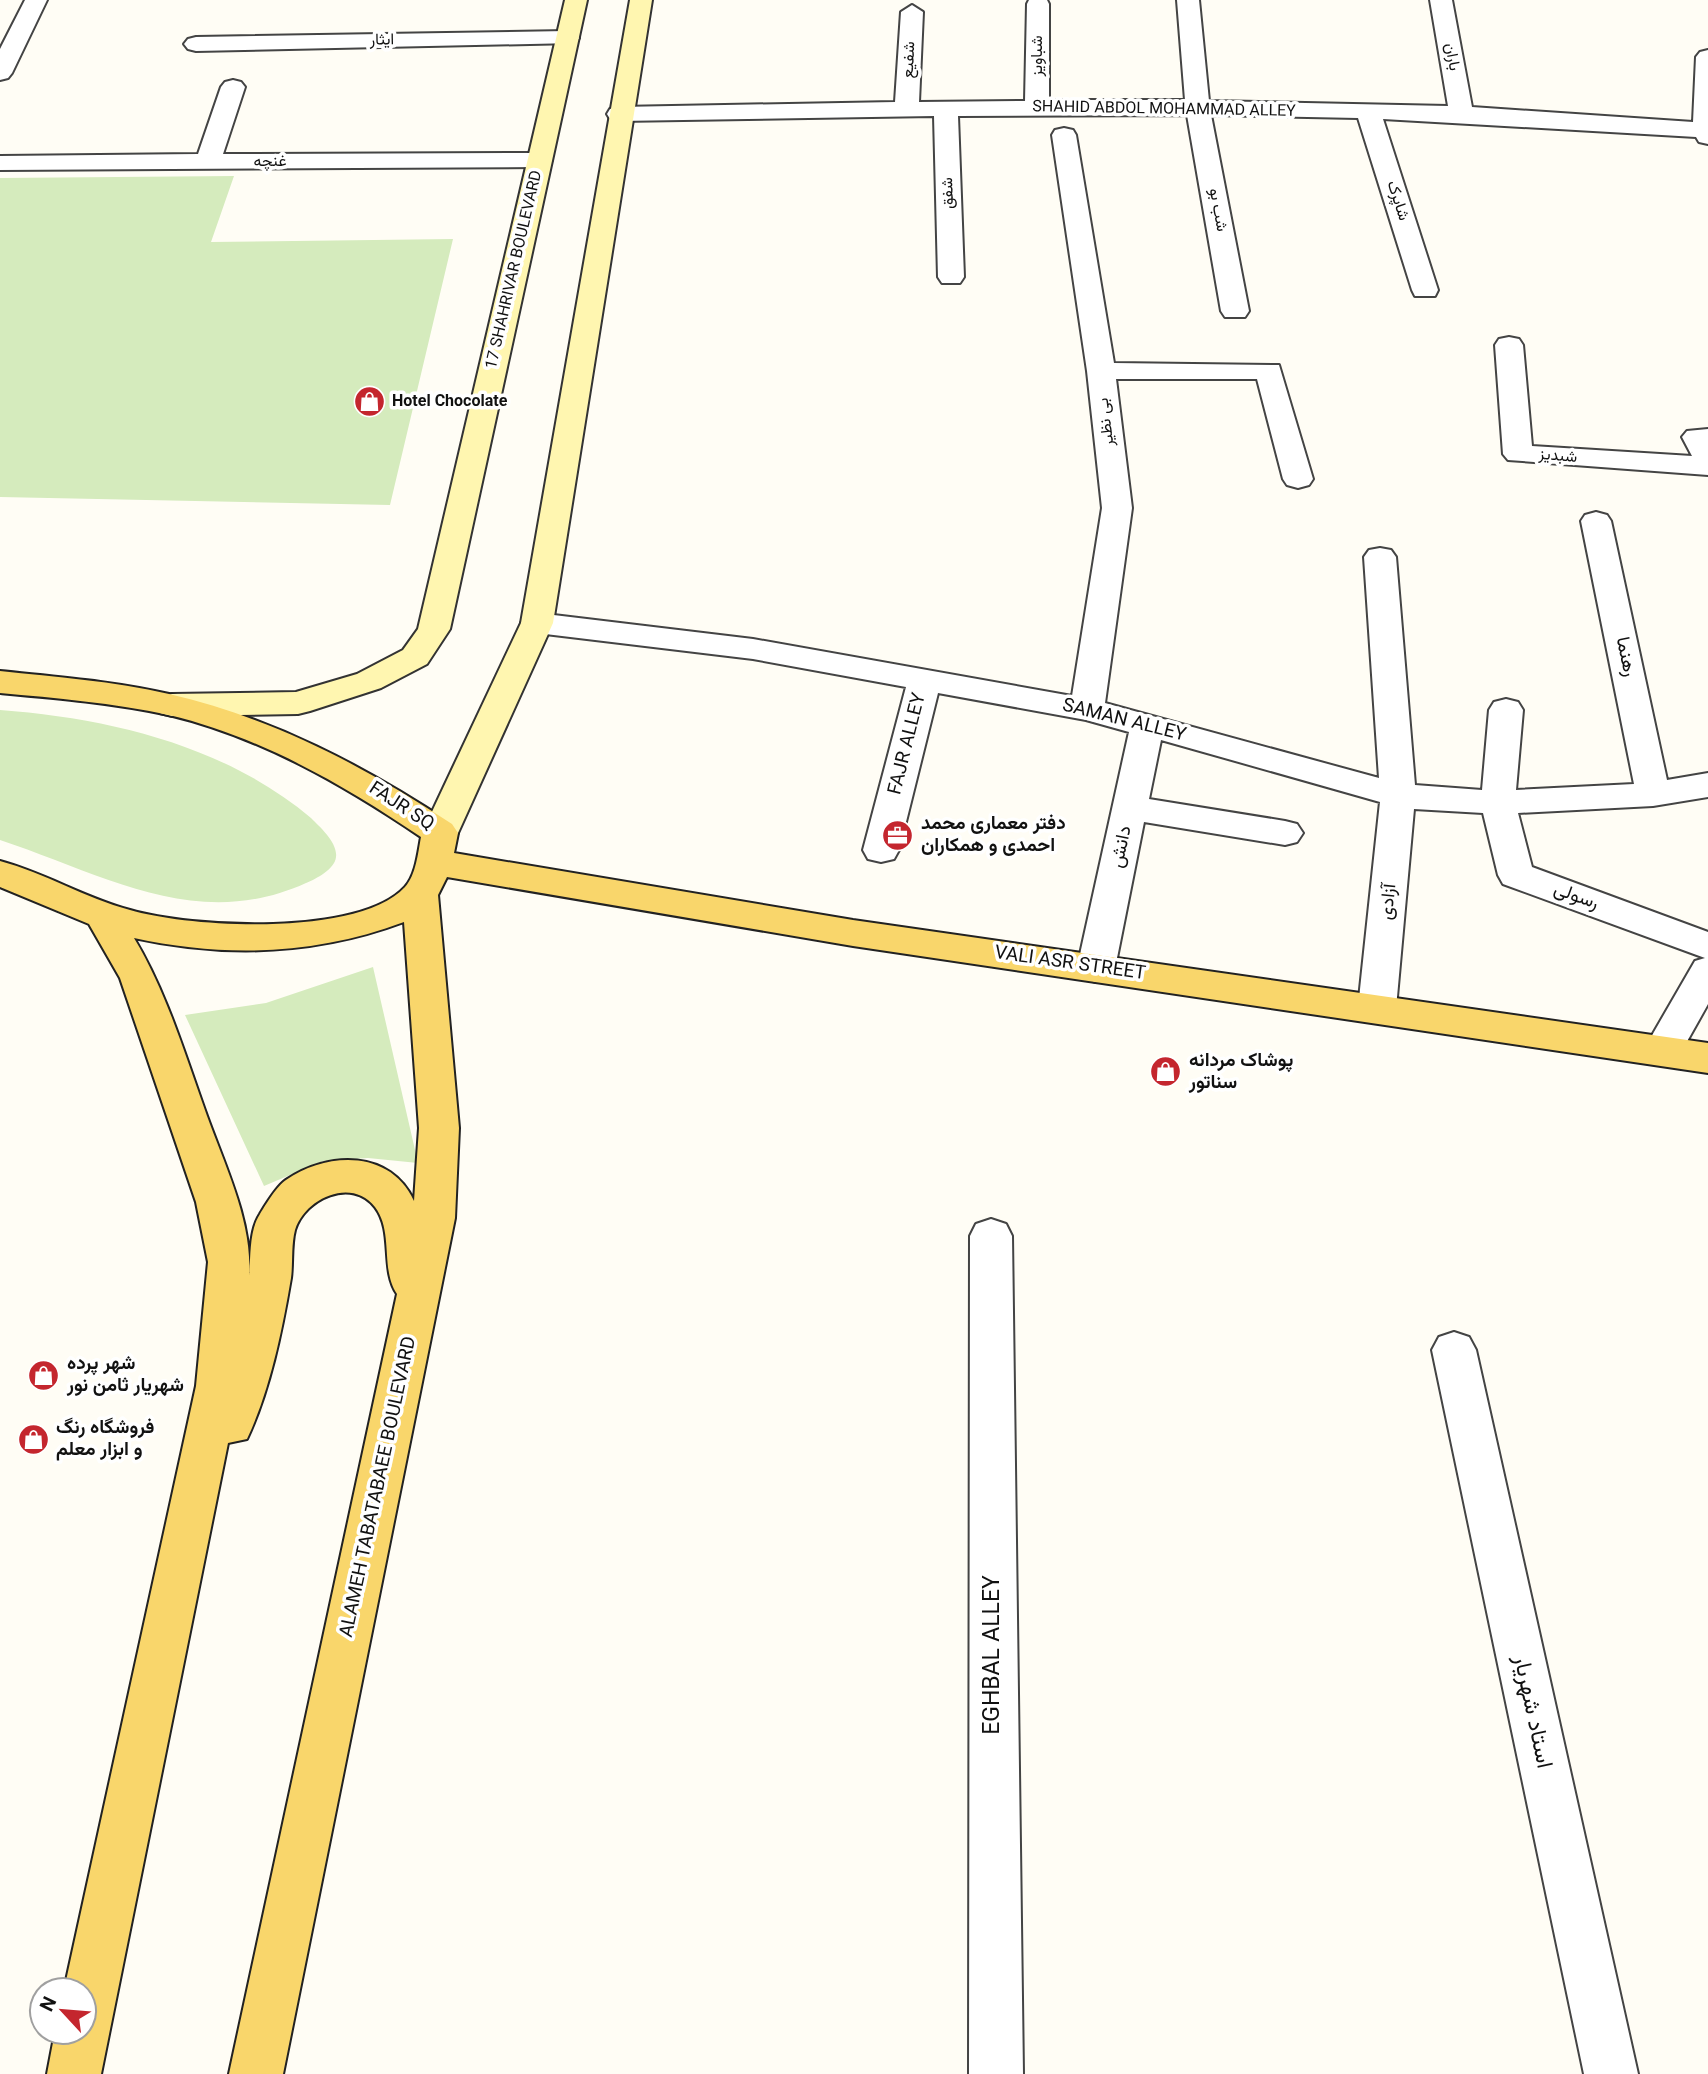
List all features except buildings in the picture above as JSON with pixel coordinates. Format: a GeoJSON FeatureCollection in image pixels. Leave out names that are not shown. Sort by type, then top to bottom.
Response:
{"type":"FeatureCollection","features":[{"type":"Feature","properties":{"kind":"main road","name":"17 SHAHRIVAR BOULEVARD"},"geometry":{"type":"LineString","coordinates":[[172,705],[298,703],[369,681],[415,657],[435,629],[576,0]]}},
{"type":"Feature","properties":{"kind":"main road"},"geometry":{"type":"LineString","coordinates":[[0,873],[102,915],[189,936],[240,939],[300,935],[389,914],[431,863],[537,623],[619,114],[640,0]]}},
{"type":"Feature","properties":{"kind":"main road","name":"FAJR SQ"},"geometry":{"type":"LineString","coordinates":[[0,682],[109,693],[172,705],[241,726],[356,778],[431,863]]}},
{"type":"Feature","properties":{"kind":"main road","name":"VALI ASR STREET"},"geometry":{"type":"LineString","coordinates":[[431,863],[840,930],[1708,1058]]}},
{"type":"Feature","properties":{"kind":"main road","name":"ALAMEH TABATABAEE BOULEVARD"},"geometry":{"type":"LineString","coordinates":[[256,2074],[434,1218],[439,1128],[431,863]]}},
{"type":"Feature","properties":{"kind":"main road"},"geometry":{"type":"LineString","coordinates":[[94,1976],[218,1386],[229,1262],[217,1202],[139,978],[102,915]]}},
{"type":"Feature","properties":{"kind":"main road"},"geometry":{"type":"LineString","coordinates":[[181,1563],[228,1438],[256,1342],[270,1276],[275,1225],[299,1192],[336,1175],[371,1178],[393,1199],[407,1236],[415,1314]]}},
{"type":"Feature","properties":{"kind":"main road"},"geometry":{"type":"LineString","coordinates":[[74,2074],[79,2046]]}},
{"type":"Feature","properties":{"kind":"street"},"geometry":{"type":"LineString","coordinates":[[0,73],[36,0]]}},
{"type":"Feature","properties":{"kind":"street","name":"شب بو"},"geometry":{"type":"LineString","coordinates":[[1188,0],[1198,108],[1235,311]]}},
{"type":"Feature","properties":{"kind":"street","name":"باران"},"geometry":{"type":"LineString","coordinates":[[1441,0],[1461,114]]}},
{"type":"Feature","properties":{"kind":"street","name":"شباویز"},"geometry":{"type":"LineString","coordinates":[[1037,108],[1038,4]]}},
{"type":"Feature","properties":{"kind":"street","name":"شفیع"},"geometry":{"type":"LineString","coordinates":[[907,109],[912,12]]}},
{"type":"Feature","properties":{"kind":"street","name":"ایثار"},"geometry":{"type":"LineString","coordinates":[[197,44],[567,38]]}},
{"type":"Feature","properties":{"kind":"street"},"geometry":{"type":"LineString","coordinates":[[1707,133],[1708,57]]}},
{"type":"Feature","properties":{"kind":"street"},"geometry":{"type":"LineString","coordinates":[[208,162],[233,86]]}},
{"type":"Feature","properties":{"kind":"street","name":"SHAHID ABDOL MOHAMMAD ALLEY"},"geometry":{"type":"LineString","coordinates":[[619,114],[946,108],[1198,108],[1461,114],[1707,133]]}},
{"type":"Feature","properties":{"kind":"street","name":"شفق"},"geometry":{"type":"LineString","coordinates":[[946,108],[951,277]]}},
{"type":"Feature","properties":{"kind":"street","name":"شاپرک"},"geometry":{"type":"LineString","coordinates":[[1369,113],[1425,290]]}},
{"type":"Feature","properties":{"kind":"street","name":"بی نظیر"},"geometry":{"type":"LineString","coordinates":[[1064,135],[1101,371],[1117,508],[1087,709]]}},
{"type":"Feature","properties":{"kind":"street","name":"غنچه"},"geometry":{"type":"LineString","coordinates":[[0,163],[540,160]]}},
{"type":"Feature","properties":{"kind":"street","name":"شبدیز"},"geometry":{"type":"LineString","coordinates":[[1509,345],[1518,454],[1708,466]]}},
{"type":"Feature","properties":{"kind":"street"},"geometry":{"type":"LineString","coordinates":[[1101,371],[1269,371],[1298,479]]}},
{"type":"Feature","properties":{"kind":"street"},"geometry":{"type":"LineString","coordinates":[[1708,438],[1697,437],[1708,458]]}},
{"type":"Feature","properties":{"kind":"street","name":"رهنما"},"geometry":{"type":"LineString","coordinates":[[1596,521],[1653,794]]}},
{"type":"Feature","properties":{"kind":"street"},"geometry":{"type":"LineString","coordinates":[[1380,557],[1398,795]]}},
{"type":"Feature","properties":{"kind":"street","name":"SAMAN ALLEY"},"geometry":{"type":"LineString","coordinates":[[537,623],[753,649],[1087,709],[1398,795],[1453,802],[1498,802],[1653,794],[1708,785]]}},
{"type":"Feature","properties":{"kind":"street","name":"FAJR ALLEY"},"geometry":{"type":"LineString","coordinates":[[881,850],[925,680]]}},
{"type":"Feature","properties":{"kind":"street"},"geometry":{"type":"LineString","coordinates":[[1498,802],[1506,710]]}},
{"type":"Feature","properties":{"kind":"street","name":"دانش"},"geometry":{"type":"LineString","coordinates":[[1096,968],[1147,726]]}},
{"type":"Feature","properties":{"kind":"street","name":"آزادی"},"geometry":{"type":"LineString","coordinates":[[1377,1008],[1398,795]]}},
{"type":"Feature","properties":{"kind":"street","name":"رسولی"},"geometry":{"type":"LineString","coordinates":[[1498,802],[1516,875],[1708,946]]}},
{"type":"Feature","properties":{"kind":"street"},"geometry":{"type":"LineString","coordinates":[[1130,808],[1285,833]]}},
{"type":"Feature","properties":{"kind":"street"},"geometry":{"type":"LineString","coordinates":[[1662,1051],[1708,971]]}},
{"type":"Feature","properties":{"kind":"street","name":"EGHBAL ALLEY"},"geometry":{"type":"LineString","coordinates":[[991,1236],[996,2074]]}},
{"type":"Feature","properties":{"kind":"street","name":"استاد شهریار"},"geometry":{"type":"LineString","coordinates":[[1454,1350],[1611,2074]]}},
{"type":"Feature","properties":{"kind":"green space"},"geometry":{"type":"Polygon","coordinates":[[[234,176],[211,242],[453,239],[390,505],[0,497],[0,178],[234,176]]]}},
{"type":"Feature","properties":{"kind":"green space"},"geometry":{"type":"Polygon","coordinates":[[[0,710],[83,720],[164,740],[204,754],[278,793],[311,818],[334,846],[335,861],[315,879],[265,897],[226,902],[187,900],[150,893],[112,881],[0,840],[0,710]]]}},
{"type":"Feature","properties":{"kind":"green space"},"geometry":{"type":"Polygon","coordinates":[[[373,967],[418,1163],[368,1158],[323,1161],[264,1186],[185,1015],[266,1003],[373,967]]]}},
{"type":"Feature","properties":{"kind":"place","name":"Hotel Chocolate"},"geometry":{"type":"Point","coordinates":[369,402]}},
{"type":"Feature","properties":{"kind":"place","name":"دفتر معماری محمد احمدی و همکاران"},"geometry":{"type":"Point","coordinates":[898,835]}},
{"type":"Feature","properties":{"kind":"place","name":"پوشاک مردانه سناتور"},"geometry":{"type":"Point","coordinates":[1166,1072]}},
{"type":"Feature","properties":{"kind":"place","name":"شهر پرده شهریار ثامن نور"},"geometry":{"type":"Point","coordinates":[44,1375]}},
{"type":"Feature","properties":{"kind":"place","name":"فروشگاه رنگ و ابزار معلم"},"geometry":{"type":"Point","coordinates":[33,1439]}}]}
